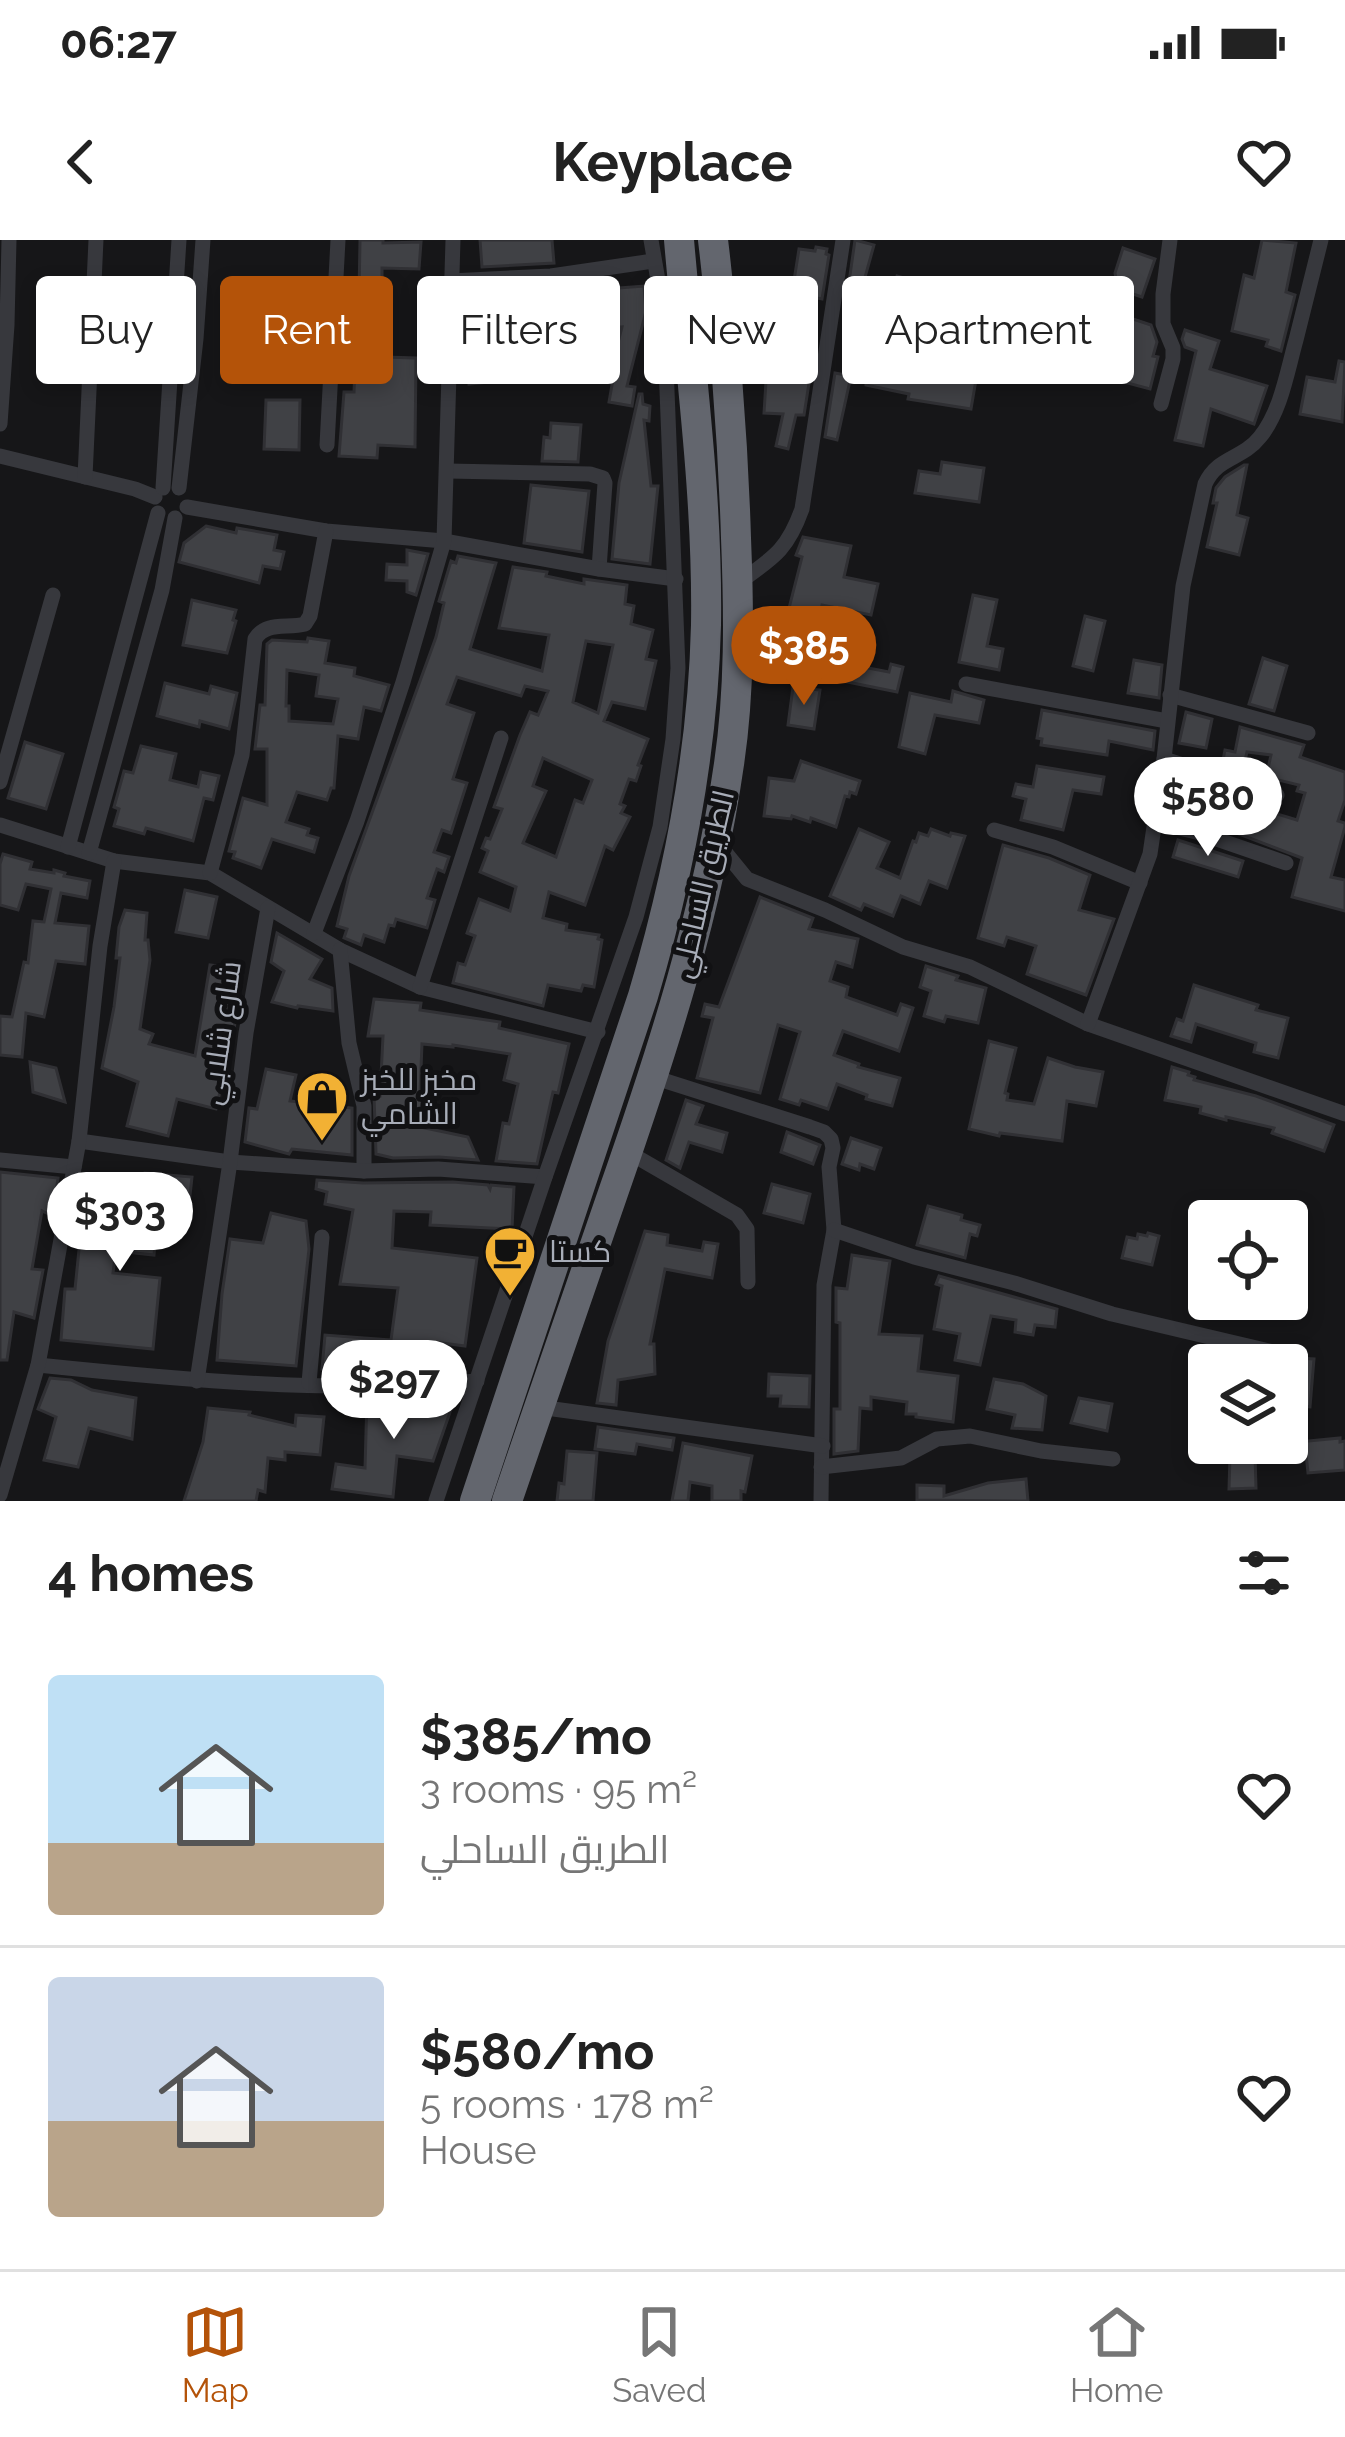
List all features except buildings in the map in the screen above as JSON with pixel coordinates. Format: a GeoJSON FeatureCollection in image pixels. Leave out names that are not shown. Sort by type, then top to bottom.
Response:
{"type":"FeatureCollection","features":[{"type":"Feature","properties":{"kind":"highway","name":"الطريق الساحلي"},"geometry":{"type":"LineString","coordinates":[[475,1501],[643,996],[685,831],[706,626],[703,505],[680,240]]}},
{"type":"Feature","properties":{"kind":"highway","name":"الطريق الساحلي"},"geometry":{"type":"LineString","coordinates":[[507,1501],[653,1077],[707,886],[730,763],[738,583],[712,240]]}},
{"type":"Feature","properties":{"kind":"street"},"geometry":{"type":"LineString","coordinates":[[0,424],[9,240]]}},
{"type":"Feature","properties":{"kind":"street"},"geometry":{"type":"LineString","coordinates":[[86,477],[96,240]]}},
{"type":"Feature","properties":{"kind":"street"},"geometry":{"type":"LineString","coordinates":[[89,853],[162,590],[170,502],[178,240]]}},
{"type":"Feature","properties":{"kind":"street"},"geometry":{"type":"LineString","coordinates":[[68,848],[170,502],[196,339],[203,240]]}},
{"type":"Feature","properties":{"kind":"street"},"geometry":{"type":"LineString","coordinates":[[327,446],[338,240]]}},
{"type":"Feature","properties":{"kind":"street"},"geometry":{"type":"LineString","coordinates":[[450,276],[453,240]]}},
{"type":"Feature","properties":{"kind":"street"},"geometry":{"type":"LineString","coordinates":[[436,1501],[598,1032],[660,827],[678,668],[664,315],[651,240]]}},
{"type":"Feature","properties":{"kind":"street"},"geometry":{"type":"LineString","coordinates":[[738,583],[781,552],[802,508],[843,240]]}},
{"type":"Feature","properties":{"kind":"street"},"geometry":{"type":"LineString","coordinates":[[1161,404],[1173,359],[1163,324],[1162,294],[1170,240]]}},
{"type":"Feature","properties":{"kind":"street"},"geometry":{"type":"LineString","coordinates":[[1088,1024],[1150,854],[1183,586],[1205,484],[1212,469],[1244,452],[1271,420],[1322,240]]}},
{"type":"Feature","properties":{"kind":"street"},"geometry":{"type":"LineString","coordinates":[[551,276],[653,262]]}},
{"type":"Feature","properties":{"kind":"street"},"geometry":{"type":"LineString","coordinates":[[314,933],[390,722],[444,541],[449,384]]}},
{"type":"Feature","properties":{"kind":"street"},"geometry":{"type":"LineString","coordinates":[[0,456],[170,502],[326,531],[444,541],[676,579]]}},
{"type":"Feature","properties":{"kind":"street"},"geometry":{"type":"LineString","coordinates":[[448,471],[603,478],[599,569]]}},
{"type":"Feature","properties":{"kind":"street"},"geometry":{"type":"LineString","coordinates":[[210,873],[242,755],[254,639],[273,626],[305,624],[326,531]]}},
{"type":"Feature","properties":{"kind":"street"},"geometry":{"type":"LineString","coordinates":[[0,782],[53,595]]}},
{"type":"Feature","properties":{"kind":"street"},"geometry":{"type":"LineString","coordinates":[[966,684],[1167,721]]}},
{"type":"Feature","properties":{"kind":"street"},"geometry":{"type":"LineString","coordinates":[[1170,694],[1307,733]]}},
{"type":"Feature","properties":{"kind":"street"},"geometry":{"type":"LineString","coordinates":[[420,987],[501,738]]}},
{"type":"Feature","properties":{"kind":"street"},"geometry":{"type":"LineString","coordinates":[[1164,759],[1277,795]]}},
{"type":"Feature","properties":{"kind":"street"},"geometry":{"type":"LineString","coordinates":[[1155,821],[1286,863]]}},
{"type":"Feature","properties":{"kind":"street"},"geometry":{"type":"LineString","coordinates":[[0,825],[114,861],[210,873],[340,950],[420,987],[598,1032]]}},
{"type":"Feature","properties":{"kind":"street"},"geometry":{"type":"LineString","coordinates":[[994,830],[1140,883]]}},
{"type":"Feature","properties":{"kind":"street"},"geometry":{"type":"LineString","coordinates":[[715,840],[747,879],[903,947],[970,967],[1088,1024],[1345,1114]]}},
{"type":"Feature","properties":{"kind":"street"},"geometry":{"type":"LineString","coordinates":[[0,1495],[38,1365],[79,1141],[114,861]]}},
{"type":"Feature","properties":{"kind":"street"},"geometry":{"type":"LineString","coordinates":[[707,886],[747,879]]}},
{"type":"Feature","properties":{"kind":"street","name":"شارع شلابي"},"geometry":{"type":"LineString","coordinates":[[197,1381],[268,908]]}},
{"type":"Feature","properties":{"kind":"street"},"geometry":{"type":"LineString","coordinates":[[340,950],[349,1043],[364,1106],[364,1172]]}},
{"type":"Feature","properties":{"kind":"street"},"geometry":{"type":"LineString","coordinates":[[653,1077],[824,1132],[831,1139],[834,1229],[824,1285],[820,1501]]}},
{"type":"Feature","properties":{"kind":"street"},"geometry":{"type":"LineString","coordinates":[[79,1141],[230,1162],[364,1172],[437,1169],[545,1177]]}},
{"type":"Feature","properties":{"kind":"street"},"geometry":{"type":"LineString","coordinates":[[628,1152],[736,1215],[747,1229],[748,1282]]}},
{"type":"Feature","properties":{"kind":"street"},"geometry":{"type":"LineString","coordinates":[[0,1160],[74,1167]]}},
{"type":"Feature","properties":{"kind":"street"},"geometry":{"type":"LineString","coordinates":[[834,1229],[1112,1314],[1239,1344]]}},
{"type":"Feature","properties":{"kind":"street"},"geometry":{"type":"LineString","coordinates":[[310,1383],[322,1237]]}},
{"type":"Feature","properties":{"kind":"street"},"geometry":{"type":"LineString","coordinates":[[38,1365],[197,1381],[414,1387],[477,1382]]}},
{"type":"Feature","properties":{"kind":"street"},"geometry":{"type":"LineString","coordinates":[[539,1407],[823,1446]]}},
{"type":"Feature","properties":{"kind":"street"},"geometry":{"type":"LineString","coordinates":[[821,1467],[901,1458],[937,1439],[970,1436],[1113,1459]]}},
{"type":"Feature","properties":{"kind":"place","name":"مخبز للخبز الشامي"},"geometry":{"type":"Point","coordinates":[322,1143]}},
{"type":"Feature","properties":{"kind":"place","name":"كستا"},"geometry":{"type":"Point","coordinates":[510,1298]}}]}
